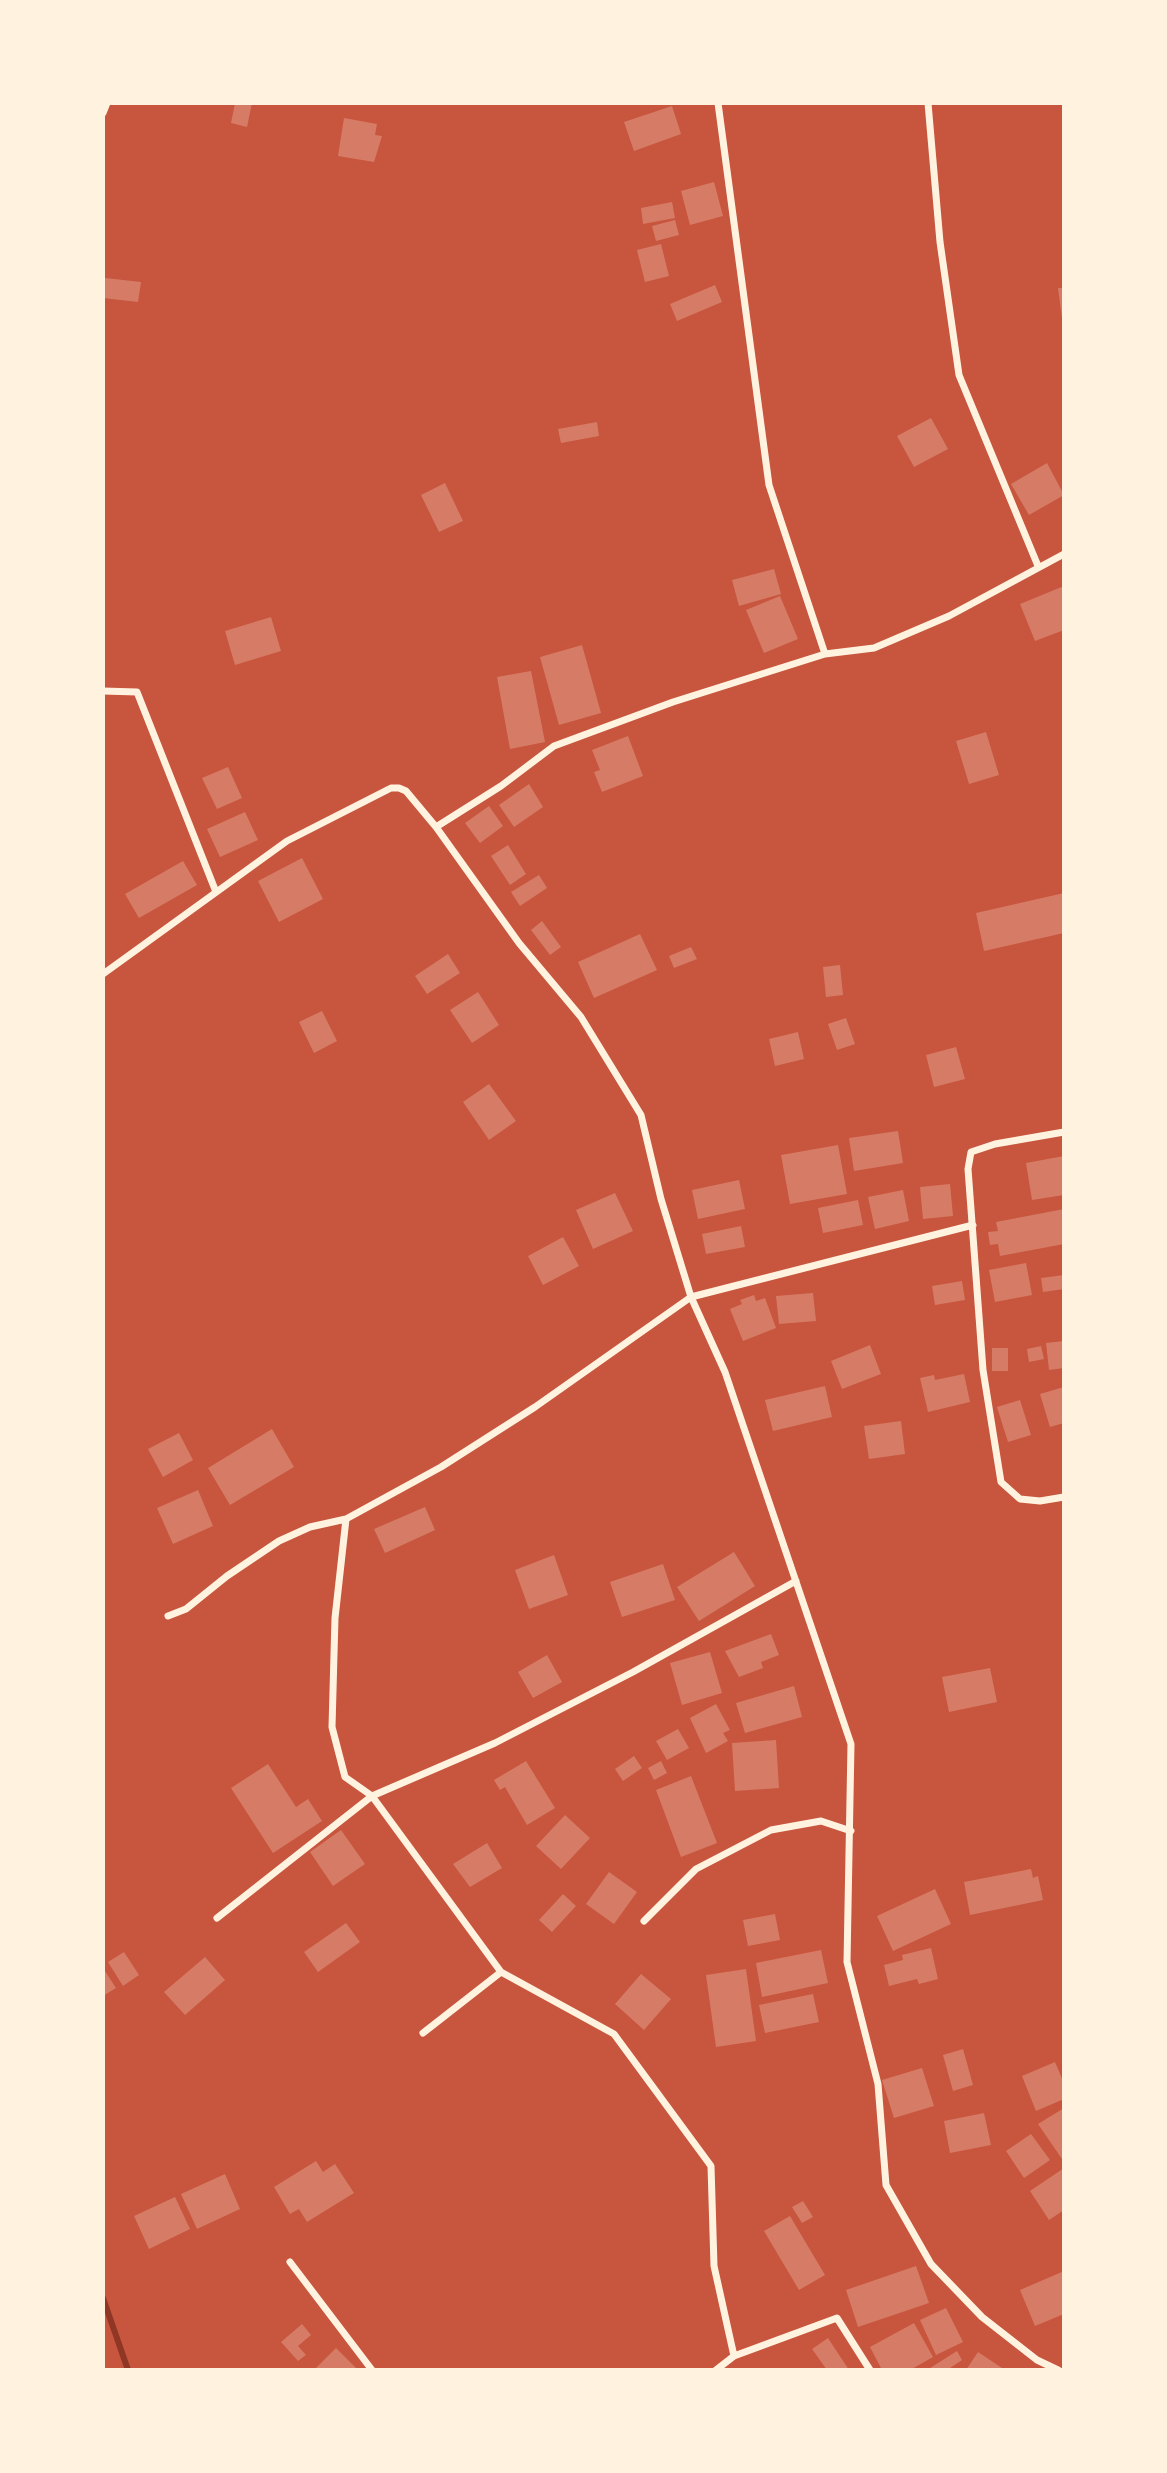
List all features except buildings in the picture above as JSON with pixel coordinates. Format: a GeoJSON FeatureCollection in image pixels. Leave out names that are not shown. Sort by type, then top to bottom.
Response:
{"type":"FeatureCollection","features":[{"type":"Feature","properties":{"kind":"street"},"geometry":{"type":"LineString","coordinates":[[103,113],[107,103]]}},
{"type":"Feature","properties":{"kind":"street"},"geometry":{"type":"LineString","coordinates":[[718,103],[769,485],[825,654]]}},
{"type":"Feature","properties":{"kind":"street"},"geometry":{"type":"LineString","coordinates":[[928,103],[940,242],[959,375],[1038,566]]}},
{"type":"Feature","properties":{"kind":"street"},"geometry":{"type":"LineString","coordinates":[[436,827],[501,786],[554,746],[673,702],[825,654],[874,648],[949,616],[1064,554]]}},
{"type":"Feature","properties":{"kind":"street"},"geometry":{"type":"LineString","coordinates":[[103,691],[137,692],[216,892]]}},
{"type":"Feature","properties":{"kind":"street"},"geometry":{"type":"LineString","coordinates":[[103,974],[287,841],[391,788],[406,791],[436,827],[519,943],[581,1017],[641,1115],[661,1199],[691,1297],[725,1373],[851,1744],[847,1962],[878,2084],[886,2185],[931,2264],[982,2317],[1037,2360],[1058,2370]]}},
{"type":"Feature","properties":{"kind":"street"},"geometry":{"type":"LineString","coordinates":[[1064,1132],[995,1144],[971,1152],[968,1169],[983,1370],[1002,1482],[1020,1499],[1040,1501],[1064,1497]]}},
{"type":"Feature","properties":{"kind":"street"},"geometry":{"type":"LineString","coordinates":[[168,1616],[186,1609],[227,1576],[279,1541],[310,1527],[346,1519],[441,1467],[523,1415],[691,1297],[973,1225]]}},
{"type":"Feature","properties":{"kind":"street"},"geometry":{"type":"LineString","coordinates":[[346,1519],[335,1618],[332,1727],[345,1777],[372,1796],[501,1972],[614,2034],[711,2166],[714,2266],[734,2356]]}},
{"type":"Feature","properties":{"kind":"street"},"geometry":{"type":"LineString","coordinates":[[217,1918],[372,1796],[495,1743],[633,1672],[796,1581]]}},
{"type":"Feature","properties":{"kind":"street"},"geometry":{"type":"LineString","coordinates":[[644,1921],[696,1869],[771,1830],[821,1821],[851,1831]]}},
{"type":"Feature","properties":{"kind":"street"},"geometry":{"type":"LineString","coordinates":[[424,2033],[501,1972]]}},
{"type":"Feature","properties":{"kind":"street"},"geometry":{"type":"LineString","coordinates":[[290,2262],[372,2370]]}},
{"type":"Feature","properties":{"kind":"street"},"geometry":{"type":"LineString","coordinates":[[716,2370],[734,2356],[837,2318],[870,2370]]}},
{"type":"Feature","properties":{"kind":"waterway"},"geometry":{"type":"LineString","coordinates":[[103,2298],[128,2370]]}}]}
